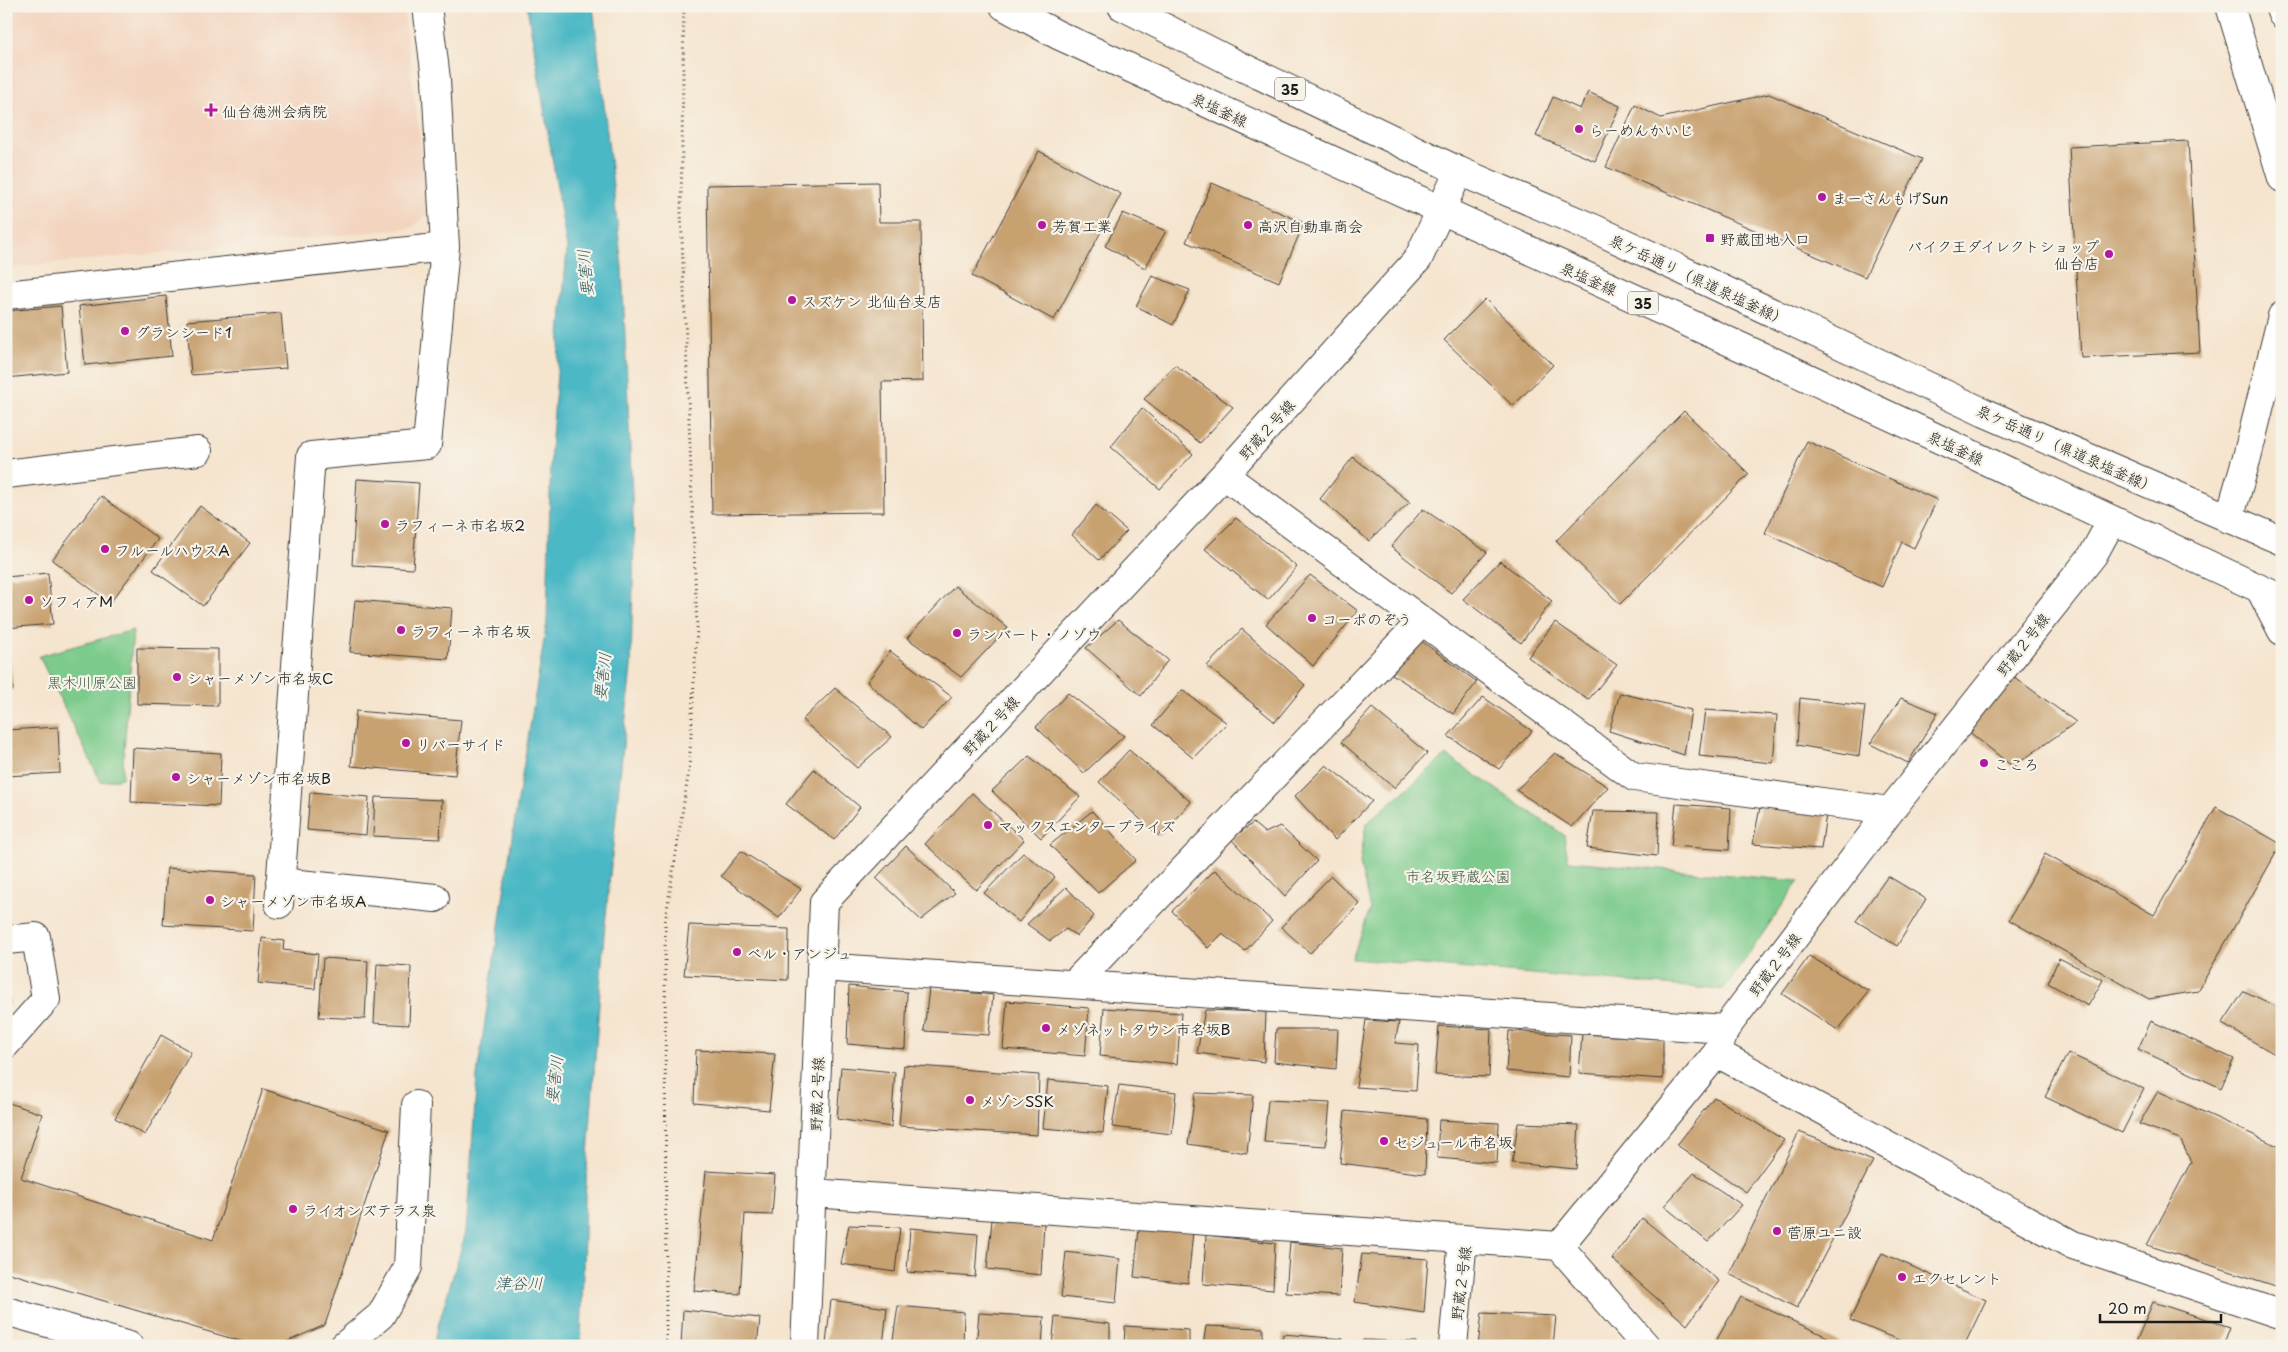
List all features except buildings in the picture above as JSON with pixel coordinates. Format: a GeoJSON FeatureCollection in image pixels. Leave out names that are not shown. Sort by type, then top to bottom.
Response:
{"type":"FeatureCollection","features":[{"type":"Feature","properties":{"kind":"main road"},"geometry":{"type":"LineString","coordinates":[[427,6],[436,79],[445,247],[427,445],[312,456],[279,893],[435,898]]}},
{"type":"Feature","properties":{"kind":"main road","name":"泉塩釜線"},"geometry":{"type":"LineString","coordinates":[[1004,6],[1067,39],[1774,362],[2271,594]]}},
{"type":"Feature","properties":{"kind":"main road","name":"泉ケ岳通り（県道泉塩釜線）"},"geometry":{"type":"LineString","coordinates":[[1122,6],[1228,60],[1459,171],[1595,229],[1985,413],[2282,542]]}},
{"type":"Feature","properties":{"kind":"main road"},"geometry":{"type":"LineString","coordinates":[[2230,6],[2282,178]]}},
{"type":"Feature","properties":{"kind":"main road"},"geometry":{"type":"LineString","coordinates":[[2279,6],[2282,14]]}},
{"type":"Feature","properties":{"kind":"main road","name":"野蔵２号線"},"geometry":{"type":"LineString","coordinates":[[805,1346],[824,902],[1224,475],[1418,259],[1459,171]]}},
{"type":"Feature","properties":{"kind":"main road"},"geometry":{"type":"LineString","coordinates":[[6,295],[445,247]]}},
{"type":"Feature","properties":{"kind":"main road"},"geometry":{"type":"LineString","coordinates":[[2229,519],[2247,457],[2282,316]]}},
{"type":"Feature","properties":{"kind":"main road"},"geometry":{"type":"LineString","coordinates":[[6,474],[198,451]]}},
{"type":"Feature","properties":{"kind":"main road"},"geometry":{"type":"LineString","coordinates":[[1224,475],[1634,777],[1890,812]]}},
{"type":"Feature","properties":{"kind":"main road","name":"野蔵２号線"},"geometry":{"type":"LineString","coordinates":[[1453,1346],[1463,1239],[1559,1246],[1721,1041],[1890,812],[2093,555],[2112,520]]}},
{"type":"Feature","properties":{"kind":"main road"},"geometry":{"type":"LineString","coordinates":[[2271,594],[2282,631]]}},
{"type":"Feature","properties":{"kind":"main road"},"geometry":{"type":"LineString","coordinates":[[1074,984],[1422,621]]}},
{"type":"Feature","properties":{"kind":"main road"},"geometry":{"type":"LineString","coordinates":[[6,940],[36,937],[46,999],[6,1044]]}},
{"type":"Feature","properties":{"kind":"main road"},"geometry":{"type":"LineString","coordinates":[[821,967],[1074,984],[1721,1041],[2074,1245],[2282,1316]]}},
{"type":"Feature","properties":{"kind":"main road"},"geometry":{"type":"LineString","coordinates":[[344,1346],[381,1314],[408,1267],[416,1105]]}},
{"type":"Feature","properties":{"kind":"main road"},"geometry":{"type":"LineString","coordinates":[[812,1193],[1463,1239]]}},
{"type":"Feature","properties":{"kind":"main road"},"geometry":{"type":"LineString","coordinates":[[1559,1246],[1646,1346]]}},
{"type":"Feature","properties":{"kind":"main road"},"geometry":{"type":"LineString","coordinates":[[6,1311],[129,1346]]}},
{"type":"Feature","properties":{"kind":"path"},"geometry":{"type":"LineString","coordinates":[[666,1346],[665,922],[689,770],[697,628],[681,212],[684,6]]}},
{"type":"Feature","properties":{"kind":"shaded area","name":"仙台徳洲会病院"},"geometry":{"type":"Polygon","coordinates":[[[6,6],[403,6],[429,213],[411,228],[6,268],[6,6]]]}},
{"type":"Feature","properties":{"kind":"green space","name":"黒木川原公園"},"geometry":{"type":"Polygon","coordinates":[[[133,630],[122,778],[101,782],[39,656],[133,630]]]}},
{"type":"Feature","properties":{"kind":"green space","name":"市名坂野蔵公園"},"geometry":{"type":"Polygon","coordinates":[[[1446,755],[1564,835],[1568,861],[1799,881],[1724,990],[1352,959],[1370,909],[1360,863],[1366,824],[1446,755]]]}},
{"type":"Feature","properties":{"kind":"water","name":"津谷川"},"geometry":{"type":"Polygon","coordinates":[[[527,6],[593,6],[622,267],[634,539],[631,667],[604,935],[585,1197],[581,1346],[432,1346],[466,1232],[477,1076],[512,837],[547,622],[551,450],[567,248],[527,6]]]}},
{"type":"Feature","properties":{"kind":"place","name":"仙台徳洲会病院"},"geometry":{"type":"Point","coordinates":[211,110]}},
{"type":"Feature","properties":{"kind":"place","name":"らーめんかいじ"},"geometry":{"type":"Point","coordinates":[1579,129]}},
{"type":"Feature","properties":{"kind":"place","name":"まーさんもげSun"},"geometry":{"type":"Point","coordinates":[1822,197]}},
{"type":"Feature","properties":{"kind":"place","name":"芳賀工業"},"geometry":{"type":"Point","coordinates":[1042,225]}},
{"type":"Feature","properties":{"kind":"place","name":"高沢自動車商会"},"geometry":{"type":"Point","coordinates":[1248,225]}},
{"type":"Feature","properties":{"kind":"place","name":"野蔵団地入口"},"geometry":{"type":"Point","coordinates":[1710,238]}},
{"type":"Feature","properties":{"kind":"place","name":"バイク王ダイレクトショップ 仙台店"},"geometry":{"type":"Point","coordinates":[2109,254]}},
{"type":"Feature","properties":{"kind":"place","name":"スズケン 北仙台支店"},"geometry":{"type":"Point","coordinates":[792,300]}},
{"type":"Feature","properties":{"kind":"place","name":"グランシード1"},"geometry":{"type":"Point","coordinates":[125,331]}},
{"type":"Feature","properties":{"kind":"place","name":"ラフィーネ市名坂2"},"geometry":{"type":"Point","coordinates":[385,524]}},
{"type":"Feature","properties":{"kind":"place","name":"フルールハウスA"},"geometry":{"type":"Point","coordinates":[105,549]}},
{"type":"Feature","properties":{"kind":"place","name":"ソフィアM"},"geometry":{"type":"Point","coordinates":[29,600]}},
{"type":"Feature","properties":{"kind":"place","name":"コーポのぞう"},"geometry":{"type":"Point","coordinates":[1312,618]}},
{"type":"Feature","properties":{"kind":"place","name":"ラフィーネ市名坂"},"geometry":{"type":"Point","coordinates":[401,630]}},
{"type":"Feature","properties":{"kind":"place","name":"ランバート・ノゾウ"},"geometry":{"type":"Point","coordinates":[957,633]}},
{"type":"Feature","properties":{"kind":"place","name":"シャーメゾン市名坂C"},"geometry":{"type":"Point","coordinates":[177,677]}},
{"type":"Feature","properties":{"kind":"place","name":"リバーサイド"},"geometry":{"type":"Point","coordinates":[406,743]}},
{"type":"Feature","properties":{"kind":"place","name":"こころ"},"geometry":{"type":"Point","coordinates":[1984,763]}},
{"type":"Feature","properties":{"kind":"place","name":"シャーメゾン市名坂B"},"geometry":{"type":"Point","coordinates":[176,777]}},
{"type":"Feature","properties":{"kind":"place","name":"マックスエンタープライズ"},"geometry":{"type":"Point","coordinates":[988,825]}},
{"type":"Feature","properties":{"kind":"place","name":"シャーメゾン市名坂A"},"geometry":{"type":"Point","coordinates":[210,900]}},
{"type":"Feature","properties":{"kind":"place","name":"ベル・アンジュ"},"geometry":{"type":"Point","coordinates":[737,952]}},
{"type":"Feature","properties":{"kind":"place","name":"メゾネットタウン市名坂B"},"geometry":{"type":"Point","coordinates":[1046,1028]}},
{"type":"Feature","properties":{"kind":"place","name":"メゾンSSK"},"geometry":{"type":"Point","coordinates":[970,1100]}},
{"type":"Feature","properties":{"kind":"place","name":"セジュール市名坂"},"geometry":{"type":"Point","coordinates":[1384,1141]}},
{"type":"Feature","properties":{"kind":"place","name":"ライオンズテラス泉"},"geometry":{"type":"Point","coordinates":[293,1209]}},
{"type":"Feature","properties":{"kind":"place","name":"菅原ユニ設"},"geometry":{"type":"Point","coordinates":[1777,1231]}},
{"type":"Feature","properties":{"kind":"place","name":"エクセレント"},"geometry":{"type":"Point","coordinates":[1902,1277]}},
{"type":"Feature","properties":{"kind":"water label","name":"要害川"},"geometry":{"type":"Point","coordinates":[584,273]}},
{"type":"Feature","properties":{"kind":"water label","name":"要害川"},"geometry":{"type":"Point","coordinates":[601,676]}},
{"type":"Feature","properties":{"kind":"water label","name":"要害川"},"geometry":{"type":"Point","coordinates":[553,1079]}}]}
